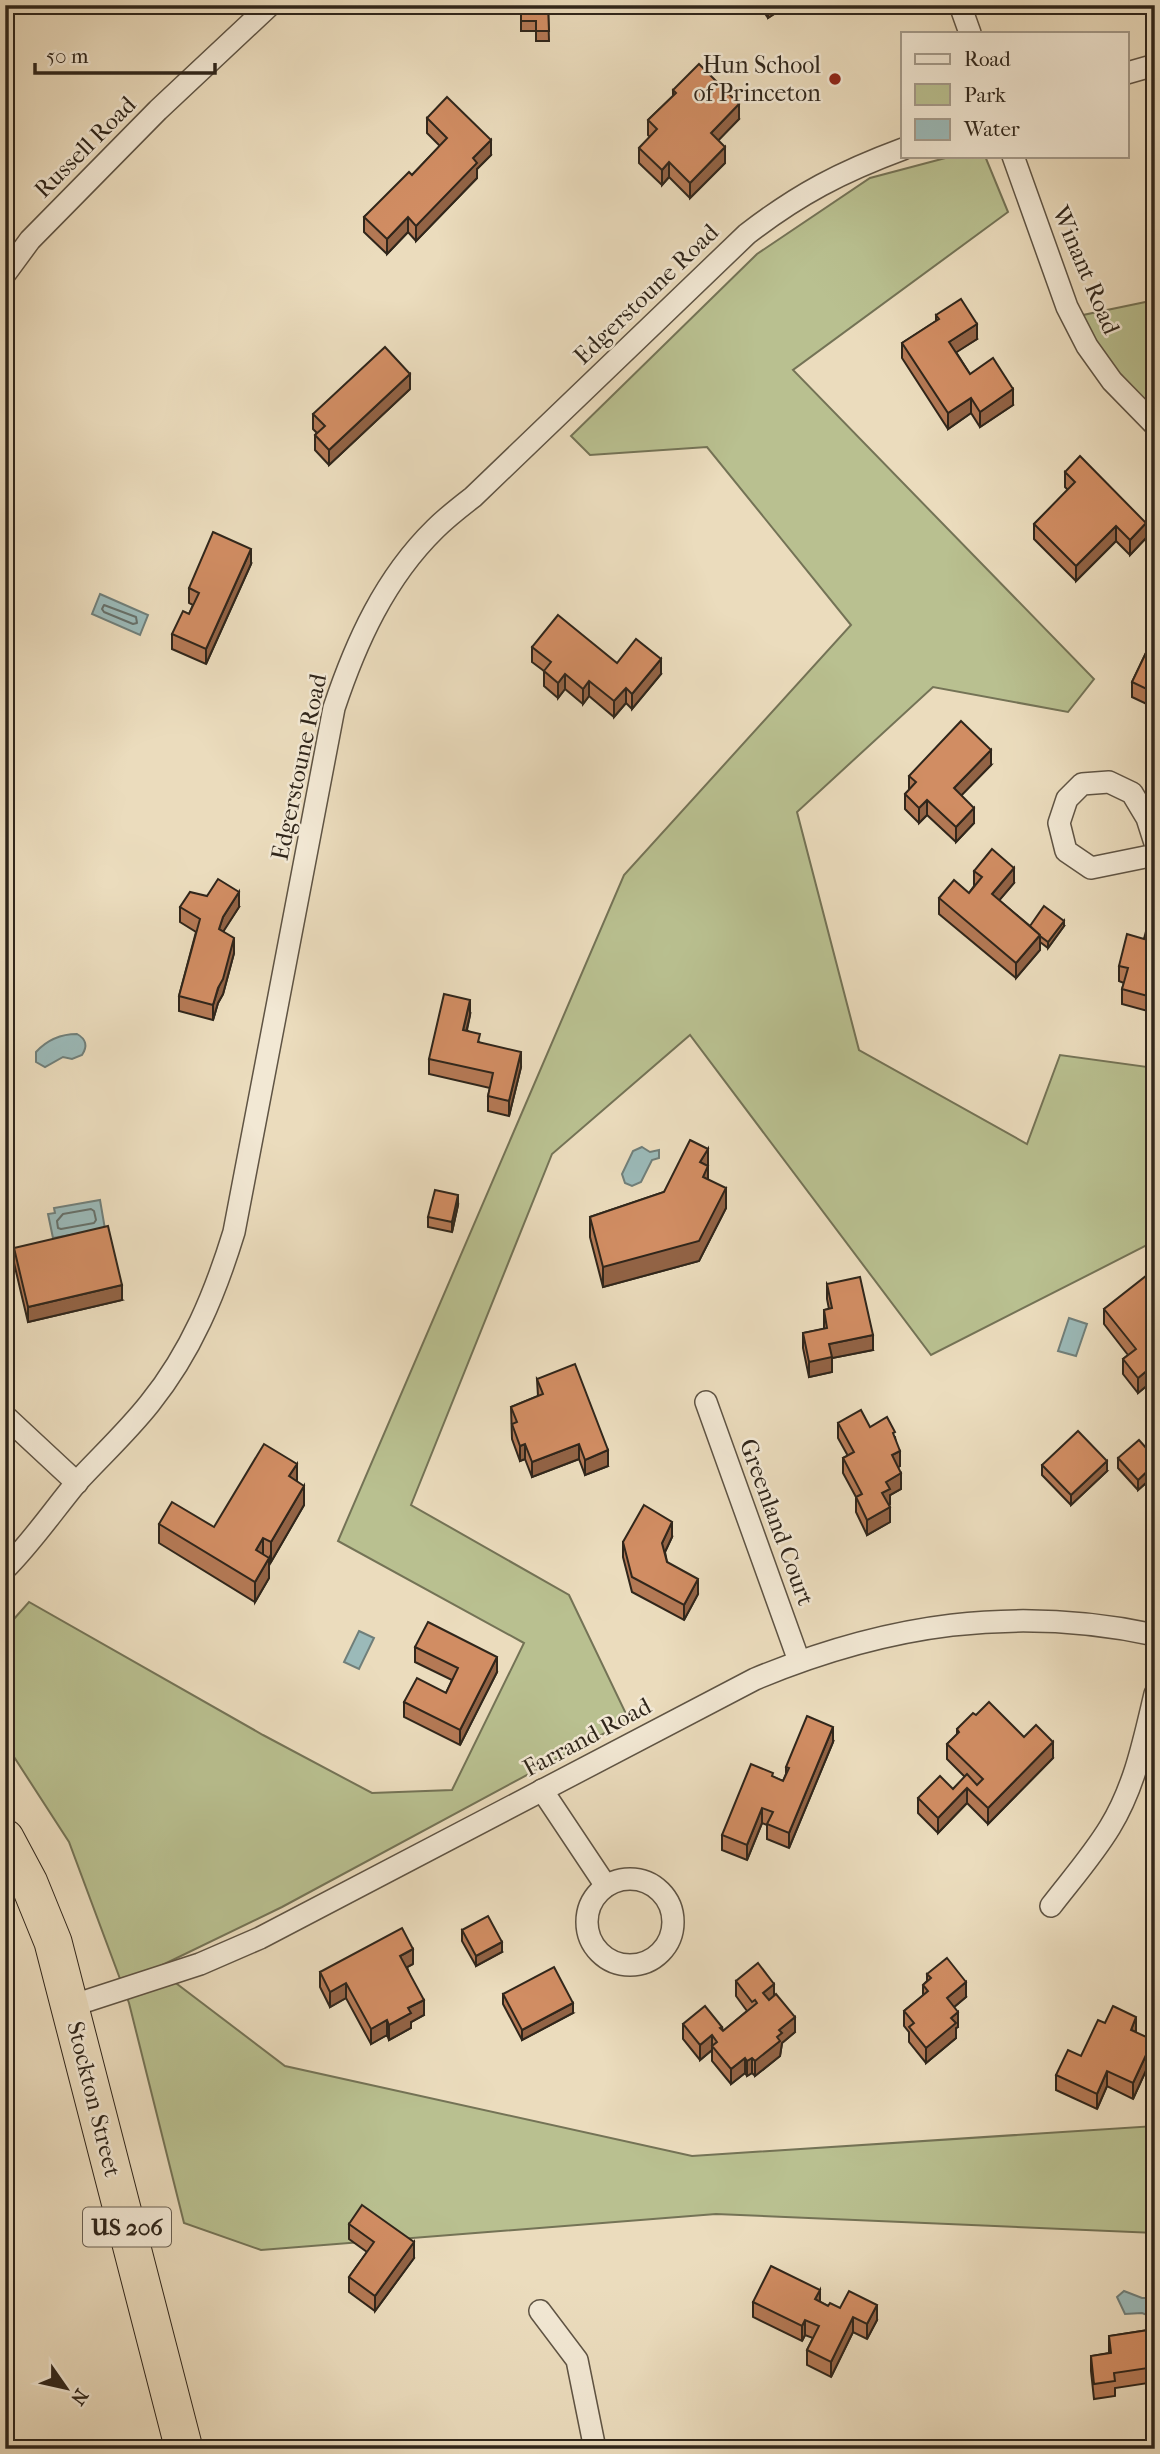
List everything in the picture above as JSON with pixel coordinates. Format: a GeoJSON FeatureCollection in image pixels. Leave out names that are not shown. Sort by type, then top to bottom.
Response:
{"type":"FeatureCollection","features":[{"type":"Feature","properties":{"kind":"highway","name":"Stockton Street"},"geometry":{"type":"LineString","coordinates":[[5,1838],[29,1883],[53,1942],[184,2449]]}},
{"type":"Feature","properties":{"kind":"street","name":"Russell Road"},"geometry":{"type":"LineString","coordinates":[[5,274],[30,240],[158,110],[270,5]]}},
{"type":"Feature","properties":{"kind":"street"},"geometry":{"type":"LineString","coordinates":[[960,5],[970,32]]}},
{"type":"Feature","properties":{"kind":"street"},"geometry":{"type":"LineString","coordinates":[[1128,74],[1155,65]]}},
{"type":"Feature","properties":{"kind":"street","name":"Edgerstoune Road"},"geometry":{"type":"LineString","coordinates":[[5,1569],[77,1483],[149,1404],[176,1368],[202,1322],[219,1280],[234,1232],[334,708],[350,660],[371,615],[402,567],[435,529],[472,497],[747,234],[788,203],[833,177],[901,150]]}},
{"type":"Feature","properties":{"kind":"street","name":"Winant Road"},"geometry":{"type":"LineString","coordinates":[[1014,158],[1067,307],[1087,346],[1112,381],[1155,425]]}},
{"type":"Feature","properties":{"kind":"street"},"geometry":{"type":"LineString","coordinates":[[1155,844],[1147,818],[1132,793],[1109,782],[1082,785],[1067,799],[1059,823],[1066,851],[1091,867],[1155,855]]}},
{"type":"Feature","properties":{"kind":"street","name":"Greenland Court"},"geometry":{"type":"LineString","coordinates":[[706,1402],[799,1661]]}},
{"type":"Feature","properties":{"kind":"street"},"geometry":{"type":"LineString","coordinates":[[5,1416],[77,1483]]}},
{"type":"Feature","properties":{"kind":"street","name":"Farrand Road"},"geometry":{"type":"LineString","coordinates":[[71,2006],[200,1964],[260,1938],[755,1679],[799,1661],[857,1642],[910,1630],[964,1623],[1029,1620],[1084,1623],[1155,1635]]}},
{"type":"Feature","properties":{"kind":"street"},"geometry":{"type":"LineString","coordinates":[[1051,1906],[1110,1827],[1127,1794],[1140,1760],[1155,1694]]}},
{"type":"Feature","properties":{"kind":"street"},"geometry":{"type":"LineString","coordinates":[[542,1790],[606,1886]]}},
{"type":"Feature","properties":{"kind":"street"},"geometry":{"type":"LineString","coordinates":[[620,1880],[641,1881],[660,1891],[673,1917],[672,1931],[657,1956],[630,1965],[604,1957],[595,1947],[588,1935],[589,1907],[596,1895],[606,1886],[620,1880]]}},
{"type":"Feature","properties":{"kind":"street"},"geometry":{"type":"LineString","coordinates":[[540,2311],[577,2360],[595,2449]]}},
{"type":"Feature","properties":{"kind":"green space"},"geometry":{"type":"Polygon","coordinates":[[[945,158],[986,158],[1008,212],[793,370],[1094,679],[1068,712],[933,687],[797,812],[859,1050],[1027,1144],[1060,1055],[1155,1068],[1155,1241],[931,1355],[690,1035],[552,1154],[411,1505],[569,1595],[629,1720],[282,1907],[156,1968],[285,2066],[692,2156],[1155,2126],[1155,2233],[716,2214],[261,2250],[184,2223],[129,2003],[69,1842],[5,1743],[5,1629],[29,1602],[263,1735],[372,1793],[452,1790],[524,1643],[338,1541],[624,875],[851,625],[707,447],[590,455],[571,436],[757,254],[870,178],[945,158]]]}},
{"type":"Feature","properties":{"kind":"green space"},"geometry":{"type":"Polygon","coordinates":[[[1155,300],[1155,432],[1064,319],[1155,300]]]}},
{"type":"Feature","properties":{"kind":"water"},"geometry":{"type":"Polygon","coordinates":[[[100,594],[148,615],[140,635],[92,614],[100,594]]]}},
{"type":"Feature","properties":{"kind":"water"},"geometry":{"type":"Polygon","coordinates":[[[77,1034],[85,1043],[82,1055],[72,1059],[63,1057],[45,1067],[36,1062],[36,1052],[45,1044],[54,1038],[77,1034]]]}},
{"type":"Feature","properties":{"kind":"water"},"geometry":{"type":"Polygon","coordinates":[[[642,1147],[650,1152],[659,1150],[659,1158],[652,1160],[641,1182],[632,1186],[625,1183],[622,1174],[633,1151],[642,1147]]]}},
{"type":"Feature","properties":{"kind":"water"},"geometry":{"type":"Polygon","coordinates":[[[100,1200],[105,1229],[53,1238],[48,1214],[55,1213],[54,1208],[100,1200]]]}},
{"type":"Feature","properties":{"kind":"water"},"geometry":{"type":"Polygon","coordinates":[[[1069,1318],[1087,1324],[1076,1356],[1058,1351],[1069,1318]]]}},
{"type":"Feature","properties":{"kind":"water"},"geometry":{"type":"Polygon","coordinates":[[[359,1631],[374,1638],[359,1669],[344,1662],[359,1631]]]}},
{"type":"Feature","properties":{"kind":"water"},"geometry":{"type":"Polygon","coordinates":[[[1124,2291],[1142,2298],[1155,2298],[1155,2318],[1142,2313],[1125,2314],[1117,2297],[1124,2291]]]}},
{"type":"Feature","properties":{"kind":"building"},"geometry":{"type":"Polygon","coordinates":[[[521,5],[548,5],[549,31],[536,31],[536,21],[521,21],[521,5]]]}},
{"type":"Feature","properties":{"kind":"building"},"geometry":{"type":"Polygon","coordinates":[[[699,64],[739,104],[711,133],[725,147],[690,183],[669,162],[662,170],[639,148],[657,129],[648,120],[676,93],[673,90],[699,64]]]}},
{"type":"Feature","properties":{"kind":"building"},"geometry":{"type":"Polygon","coordinates":[[[447,97],[491,140],[473,158],[477,163],[416,226],[408,217],[387,239],[364,217],[409,172],[412,175],[447,138],[427,118],[447,97]]]}},
{"type":"Feature","properties":{"kind":"building"},"geometry":{"type":"Polygon","coordinates":[[[961,299],[977,324],[949,342],[970,374],[993,358],[1013,389],[980,412],[971,398],[948,413],[902,343],[939,319],[936,315],[961,299]]]}},
{"type":"Feature","properties":{"kind":"building"},"geometry":{"type":"Polygon","coordinates":[[[385,347],[410,374],[329,450],[315,435],[325,426],[313,414],[385,347]]]}},
{"type":"Feature","properties":{"kind":"building"},"geometry":{"type":"Polygon","coordinates":[[[1080,456],[1146,523],[1130,540],[1116,526],[1076,566],[1034,524],[1075,482],[1065,472],[1080,456]]]}},
{"type":"Feature","properties":{"kind":"building"},"geometry":{"type":"Polygon","coordinates":[[[213,532],[251,549],[206,649],[172,634],[183,611],[189,614],[199,593],[189,588],[213,532]]]}},
{"type":"Feature","properties":{"kind":"building"},"geometry":{"type":"Polygon","coordinates":[[[558,615],[617,663],[636,639],[661,659],[632,694],[626,688],[614,701],[589,681],[583,689],[565,674],[558,683],[544,671],[551,662],[532,647],[558,615]]]}},
{"type":"Feature","properties":{"kind":"building"},"geometry":{"type":"Polygon","coordinates":[[[1155,634],[1155,693],[1132,682],[1155,634]]]}},
{"type":"Feature","properties":{"kind":"building"},"geometry":{"type":"Polygon","coordinates":[[[961,721],[991,750],[954,788],[974,808],[956,827],[927,800],[919,808],[905,794],[916,782],[909,776],[961,721]]]}},
{"type":"Feature","properties":{"kind":"building"},"geometry":{"type":"Polygon","coordinates":[[[992,849],[1014,868],[992,894],[1040,935],[1016,963],[939,898],[954,880],[969,893],[982,877],[974,871],[992,849]]]}},
{"type":"Feature","properties":{"kind":"building"},"geometry":{"type":"Polygon","coordinates":[[[218,879],[239,892],[223,917],[219,929],[234,938],[213,1005],[179,996],[200,919],[180,907],[190,892],[207,896],[218,879]]]}},
{"type":"Feature","properties":{"kind":"building"},"geometry":{"type":"Polygon","coordinates":[[[1044,906],[1064,921],[1048,942],[1030,926],[1044,906]]]}},
{"type":"Feature","properties":{"kind":"building"},"geometry":{"type":"Polygon","coordinates":[[[1150,916],[1155,917],[1155,998],[1122,989],[1128,968],[1119,966],[1127,934],[1144,939],[1150,916]]]}},
{"type":"Feature","properties":{"kind":"building"},"geometry":{"type":"Polygon","coordinates":[[[444,994],[470,1000],[463,1030],[480,1034],[478,1042],[521,1052],[509,1101],[488,1096],[493,1073],[429,1059],[444,994]]]}},
{"type":"Feature","properties":{"kind":"building"},"geometry":{"type":"Polygon","coordinates":[[[690,1140],[708,1149],[700,1162],[708,1166],[703,1177],[726,1188],[699,1241],[603,1267],[590,1217],[664,1192],[690,1140]]]}},
{"type":"Feature","properties":{"kind":"building"},"geometry":{"type":"Polygon","coordinates":[[[435,1190],[458,1195],[452,1222],[428,1217],[435,1190]]]}},
{"type":"Feature","properties":{"kind":"building"},"geometry":{"type":"Polygon","coordinates":[[[108,1226],[122,1285],[28,1307],[14,1248],[108,1226]]]}},
{"type":"Feature","properties":{"kind":"building"},"geometry":{"type":"Polygon","coordinates":[[[1151,1272],[1155,1277],[1155,1364],[1138,1378],[1123,1359],[1136,1349],[1104,1309],[1151,1272]]]}},
{"type":"Feature","properties":{"kind":"building"},"geometry":{"type":"Polygon","coordinates":[[[860,1277],[873,1335],[829,1344],[832,1357],[809,1362],[803,1333],[827,1328],[824,1310],[832,1308],[827,1284],[860,1277]]]}},
{"type":"Feature","properties":{"kind":"building"},"geometry":{"type":"Polygon","coordinates":[[[575,1364],[608,1450],[585,1460],[579,1444],[532,1462],[525,1444],[520,1446],[512,1424],[517,1422],[511,1407],[543,1394],[537,1379],[575,1364]]]}},
{"type":"Feature","properties":{"kind":"building"},"geometry":{"type":"Polygon","coordinates":[[[861,1410],[870,1427],[887,1417],[895,1432],[893,1433],[900,1451],[892,1455],[901,1473],[886,1482],[890,1489],[882,1493],[890,1507],[867,1520],[856,1497],[862,1494],[843,1458],[854,1452],[838,1423],[861,1410]]]}},
{"type":"Feature","properties":{"kind":"building"},"geometry":{"type":"Polygon","coordinates":[[[1078,1431],[1107,1461],[1071,1495],[1042,1465],[1078,1431]]]}},
{"type":"Feature","properties":{"kind":"building"},"geometry":{"type":"Polygon","coordinates":[[[1139,1440],[1155,1458],[1155,1464],[1138,1480],[1118,1458],[1139,1440]]]}},
{"type":"Feature","properties":{"kind":"building"},"geometry":{"type":"Polygon","coordinates":[[[264,1444],[297,1464],[289,1476],[304,1486],[271,1542],[263,1538],[256,1550],[269,1558],[255,1582],[159,1524],[172,1502],[214,1527],[264,1444]]]}},
{"type":"Feature","properties":{"kind":"building"},"geometry":{"type":"Polygon","coordinates":[[[644,1505],[672,1522],[662,1543],[667,1562],[698,1579],[684,1605],[632,1577],[623,1542],[644,1505]]]}},
{"type":"Feature","properties":{"kind":"building"},"geometry":{"type":"Polygon","coordinates":[[[428,1622],[497,1657],[460,1730],[404,1702],[417,1678],[446,1693],[458,1668],[415,1647],[428,1622]]]}},
{"type":"Feature","properties":{"kind":"building"},"geometry":{"type":"Polygon","coordinates":[[[989,1702],[1024,1737],[1036,1725],[1053,1742],[988,1808],[967,1788],[938,1818],[918,1798],[940,1776],[953,1789],[967,1774],[977,1785],[983,1779],[947,1744],[973,1713],[976,1715],[989,1702]]]}},
{"type":"Feature","properties":{"kind":"building"},"geometry":{"type":"Polygon","coordinates":[[[807,1716],[833,1727],[789,1833],[767,1824],[773,1812],[762,1808],[747,1845],[722,1835],[751,1764],[773,1773],[772,1776],[783,1781],[807,1716]]]}},
{"type":"Feature","properties":{"kind":"building"},"geometry":{"type":"Polygon","coordinates":[[[488,1916],[502,1942],[476,1956],[462,1930],[488,1916]]]}},
{"type":"Feature","properties":{"kind":"building"},"geometry":{"type":"Polygon","coordinates":[[[402,1928],[413,1949],[400,1956],[424,2000],[408,2008],[411,2013],[389,2025],[387,2020],[371,2029],[346,1983],[330,1992],[320,1972],[402,1928]]]}},
{"type":"Feature","properties":{"kind":"building"},"geometry":{"type":"Polygon","coordinates":[[[947,1958],[966,1982],[947,1998],[958,2012],[951,2018],[956,2023],[926,2048],[909,2027],[914,2023],[904,2011],[928,1991],[923,1985],[931,1978],[927,1974],[947,1958]]]}},
{"type":"Feature","properties":{"kind":"building"},"geometry":{"type":"Polygon","coordinates":[[[758,1963],[774,1984],[763,1993],[769,2000],[776,1994],[795,2017],[779,2030],[782,2033],[777,2037],[780,2041],[755,2061],[752,2058],[747,2061],[745,2058],[731,2069],[712,2046],[717,2042],[712,2035],[700,2045],[683,2024],[705,2006],[723,2031],[757,2003],[755,2000],[752,2002],[736,1981],[758,1963]]]}},
{"type":"Feature","properties":{"kind":"building"},"geometry":{"type":"Polygon","coordinates":[[[554,1967],[573,2003],[522,2030],[503,1994],[554,1967]]]}},
{"type":"Feature","properties":{"kind":"building"},"geometry":{"type":"Polygon","coordinates":[[[1113,2006],[1136,2017],[1131,2030],[1153,2040],[1133,2083],[1107,2071],[1097,2094],[1056,2075],[1068,2050],[1081,2056],[1098,2020],[1105,2023],[1113,2006]]]}},
{"type":"Feature","properties":{"kind":"building"},"geometry":{"type":"Polygon","coordinates":[[[362,2205],[414,2242],[375,2296],[349,2277],[374,2242],[349,2224],[362,2205]]]}},
{"type":"Feature","properties":{"kind":"building"},"geometry":{"type":"Polygon","coordinates":[[[771,2266],[820,2290],[815,2299],[828,2306],[830,2303],[840,2308],[849,2291],[877,2305],[867,2324],[853,2317],[831,2362],[807,2350],[819,2326],[805,2320],[802,2326],[753,2302],[771,2266]]]}},
{"type":"Feature","properties":{"kind":"building"},"geometry":{"type":"Polygon","coordinates":[[[1155,2329],[1155,2367],[1114,2373],[1115,2381],[1094,2384],[1091,2356],[1111,2353],[1109,2336],[1155,2329]]]}},
{"type":"Feature","properties":{"kind":"place","name":"Hun School of Princeton"},"geometry":{"type":"Point","coordinates":[835,79]}}]}
